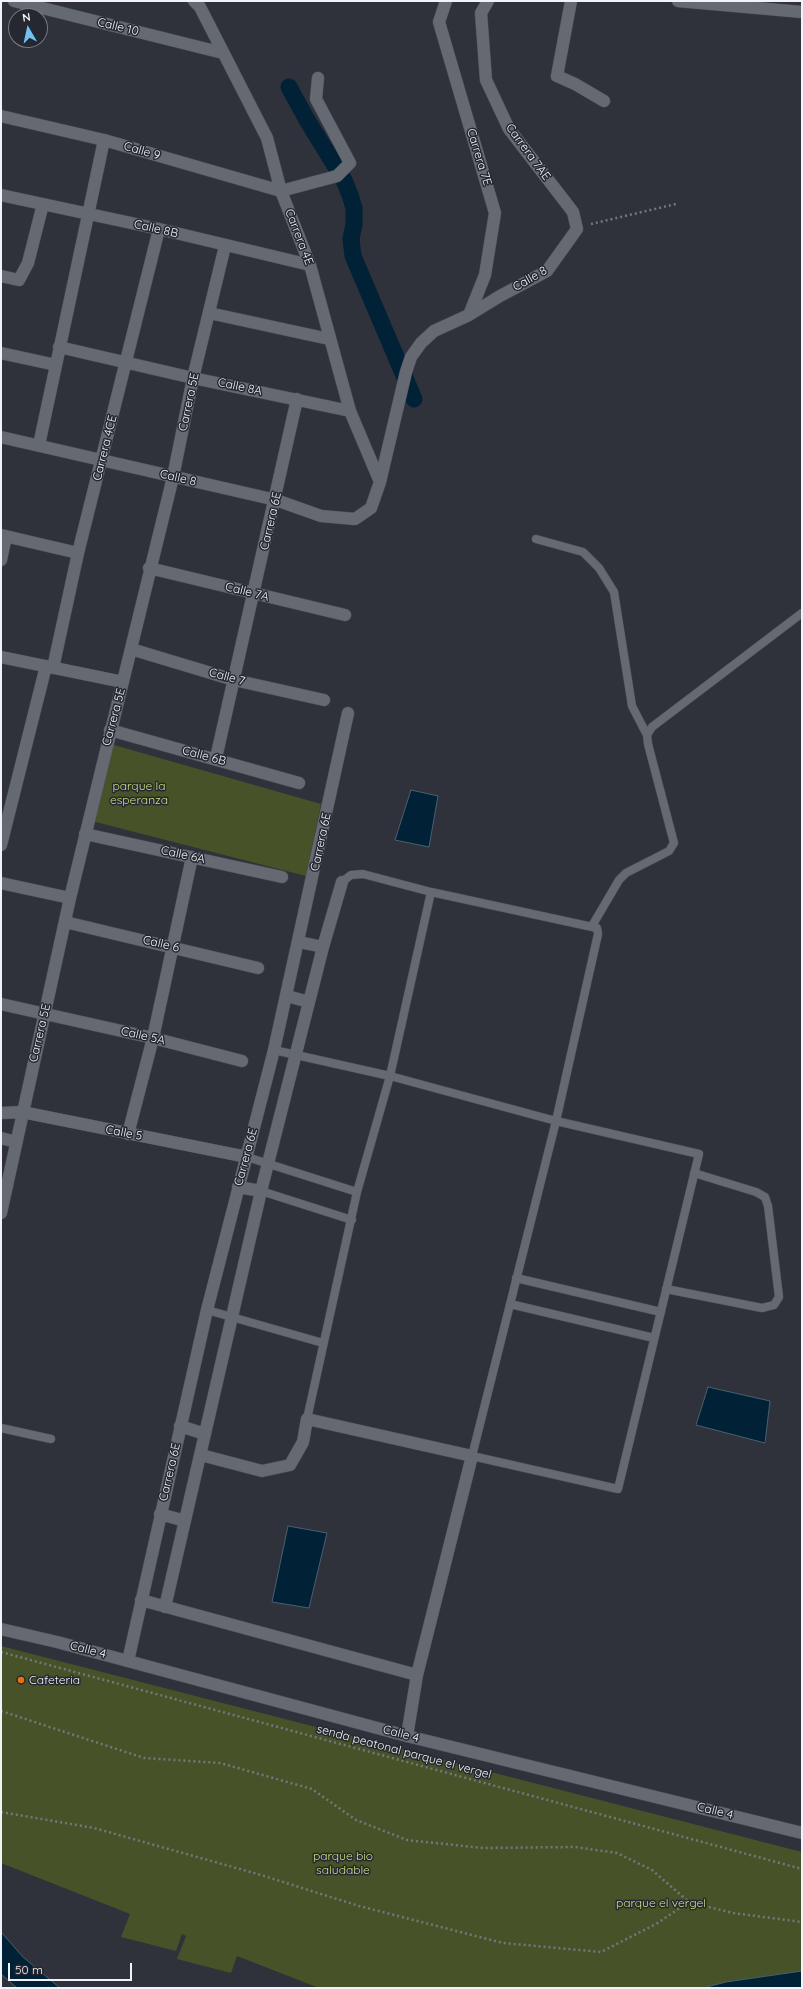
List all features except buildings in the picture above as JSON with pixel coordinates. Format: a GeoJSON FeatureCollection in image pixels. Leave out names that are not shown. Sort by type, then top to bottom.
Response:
{"type":"FeatureCollection","features":[{"type":"Feature","properties":{"kind":"street","name":"Calle 10"},"geometry":{"type":"LineString","coordinates":[[14,1],[223,53]]}},
{"type":"Feature","properties":{"kind":"street","name":"Carrera 4E"},"geometry":{"type":"LineString","coordinates":[[194,1],[200,7],[267,138],[281,191],[310,265],[329,339],[350,410],[380,482]]}},
{"type":"Feature","properties":{"kind":"street","name":"Carrera 7E"},"geometry":{"type":"LineString","coordinates":[[446,1],[439,22],[495,213],[486,275],[469,315]]}},
{"type":"Feature","properties":{"kind":"street","name":"Carrera 7AE"},"geometry":{"type":"LineString","coordinates":[[488,1],[481,14],[486,80],[510,129],[574,212],[577,229]]}},
{"type":"Feature","properties":{"kind":"street"},"geometry":{"type":"LineString","coordinates":[[571,1],[557,76],[575,84],[604,101]]}},
{"type":"Feature","properties":{"kind":"street"},"geometry":{"type":"LineString","coordinates":[[682,1],[802,12]]}},
{"type":"Feature","properties":{"kind":"street"},"geometry":{"type":"LineString","coordinates":[[281,191],[337,176],[350,162],[316,99],[318,78]]}},
{"type":"Feature","properties":{"kind":"street","name":"Calle 9"},"geometry":{"type":"LineString","coordinates":[[1,116],[104,140],[281,191]]}},
{"type":"Feature","properties":{"kind":"street"},"geometry":{"type":"LineString","coordinates":[[38,445],[104,140]]}},
{"type":"Feature","properties":{"kind":"street","name":"Calle 8B"},"geometry":{"type":"LineString","coordinates":[[1,195],[158,229],[310,265]]}},
{"type":"Feature","properties":{"kind":"street"},"geometry":{"type":"LineString","coordinates":[[1,276],[19,280],[28,263],[43,204]]}},
{"type":"Feature","properties":{"kind":"street","name":"Carrera 4CE"},"geometry":{"type":"LineString","coordinates":[[1,844],[5,808],[50,667],[127,362],[158,229]]}},
{"type":"Feature","properties":{"kind":"street","name":"Calle 8"},"geometry":{"type":"LineString","coordinates":[[1,437],[276,500],[321,516],[355,519],[371,508],[380,482],[406,372],[411,358],[421,343],[434,332],[469,315],[500,296],[547,271],[577,229]]}},
{"type":"Feature","properties":{"kind":"street","name":"Carrera 5E"},"geometry":{"type":"LineString","coordinates":[[1,1213],[4,1189],[16,1142],[64,922],[173,477],[193,378],[225,246]]}},
{"type":"Feature","properties":{"kind":"street"},"geometry":{"type":"LineString","coordinates":[[209,313],[329,339]]}},
{"type":"Feature","properties":{"kind":"street","name":"Calle 8A"},"geometry":{"type":"LineString","coordinates":[[59,346],[193,378],[350,410]]}},
{"type":"Feature","properties":{"kind":"street"},"geometry":{"type":"LineString","coordinates":[[1,353],[56,365]]}},
{"type":"Feature","properties":{"kind":"street","name":"Carrera 6E"},"geometry":{"type":"LineString","coordinates":[[216,758],[298,399]]}},
{"type":"Feature","properties":{"kind":"street"},"geometry":{"type":"LineString","coordinates":[[1,560],[3,536],[78,553]]}},
{"type":"Feature","properties":{"kind":"street","name":"Calle 7A"},"geometry":{"type":"LineString","coordinates":[[150,568],[345,615]]}},
{"type":"Feature","properties":{"kind":"street","name":"Calle 7"},"geometry":{"type":"LineString","coordinates":[[131,648],[234,680],[324,700]]}},
{"type":"Feature","properties":{"kind":"street"},"geometry":{"type":"LineString","coordinates":[[1,657],[123,682]]}},
{"type":"Feature","properties":{"kind":"street","name":"Carrera 6E"},"geometry":{"type":"LineString","coordinates":[[128,1661],[207,1310],[287,996],[348,713]]}},
{"type":"Feature","properties":{"kind":"street","name":"Calle 6B"},"geometry":{"type":"LineString","coordinates":[[110,730],[216,758],[299,783]]}},
{"type":"Feature","properties":{"kind":"street","name":"Calle 6A"},"geometry":{"type":"LineString","coordinates":[[85,834],[282,877]]}},
{"type":"Feature","properties":{"kind":"street"},"geometry":{"type":"LineString","coordinates":[[128,1134],[153,1038],[192,857]]}},
{"type":"Feature","properties":{"kind":"street","name":"Carrera 6E"},"geometry":{"type":"LineString","coordinates":[[165,1607],[261,1191],[323,947],[342,882]]}},
{"type":"Feature","properties":{"kind":"street"},"geometry":{"type":"LineString","coordinates":[[1,883],[70,898]]}},
{"type":"Feature","properties":{"kind":"street","name":"Calle 6"},"geometry":{"type":"LineString","coordinates":[[64,922],[172,946],[258,968]]}},
{"type":"Feature","properties":{"kind":"street"},"geometry":{"type":"LineString","coordinates":[[299,942],[323,947]]}},
{"type":"Feature","properties":{"kind":"street"},"geometry":{"type":"LineString","coordinates":[[287,996],[309,1002]]}},
{"type":"Feature","properties":{"kind":"street","name":"Calle 5A"},"geometry":{"type":"LineString","coordinates":[[1,1004],[153,1038],[242,1061]]}},
{"type":"Feature","properties":{"kind":"street","name":"Calle 5"},"geometry":{"type":"LineString","coordinates":[[1,1113],[22,1112],[247,1157]]}},
{"type":"Feature","properties":{"kind":"street"},"geometry":{"type":"LineString","coordinates":[[1,1138],[16,1142]]}},
{"type":"Feature","properties":{"kind":"street"},"geometry":{"type":"LineString","coordinates":[[238,1187],[261,1191]]}},
{"type":"Feature","properties":{"kind":"street"},"geometry":{"type":"LineString","coordinates":[[201,1455],[262,1471],[290,1464],[303,1442],[307,1419],[472,1456],[417,1675],[407,1736]]}},
{"type":"Feature","properties":{"kind":"street"},"geometry":{"type":"LineString","coordinates":[[180,1426],[205,1434]]}},
{"type":"Feature","properties":{"kind":"street"},"geometry":{"type":"LineString","coordinates":[[160,1514],[185,1521]]}},
{"type":"Feature","properties":{"kind":"street"},"geometry":{"type":"LineString","coordinates":[[141,1600],[417,1675]]}},
{"type":"Feature","properties":{"kind":"street","name":"Calle 4"},"geometry":{"type":"LineString","coordinates":[[1,1629],[128,1661],[407,1736],[802,1833]]}},
{"type":"Feature","properties":{"kind":"lane"},"geometry":{"type":"LineString","coordinates":[[536,539],[583,552],[598,568],[614,592],[632,706],[647,735],[674,844],[669,851],[626,873],[618,880],[592,926]]}},
{"type":"Feature","properties":{"kind":"lane"},"geometry":{"type":"LineString","coordinates":[[647,735],[652,727],[802,613]]}},
{"type":"Feature","properties":{"kind":"lane"},"geometry":{"type":"LineString","coordinates":[[274,1050],[390,1076],[556,1121],[699,1154],[618,1489],[472,1456],[556,1121],[598,934],[596,928],[431,892],[363,874],[351,874],[342,882]]}},
{"type":"Feature","properties":{"kind":"lane"},"geometry":{"type":"LineString","coordinates":[[307,1419],[358,1192],[390,1076],[431,892]]}},
{"type":"Feature","properties":{"kind":"lane"},"geometry":{"type":"LineString","coordinates":[[247,1157],[358,1192]]}},
{"type":"Feature","properties":{"kind":"lane"},"geometry":{"type":"LineString","coordinates":[[666,1289],[762,1308],[774,1304],[779,1297],[768,1206],[765,1197],[756,1192],[694,1173]]}},
{"type":"Feature","properties":{"kind":"lane"},"geometry":{"type":"LineString","coordinates":[[261,1191],[352,1220]]}},
{"type":"Feature","properties":{"kind":"lane"},"geometry":{"type":"LineString","coordinates":[[516,1278],[661,1312]]}},
{"type":"Feature","properties":{"kind":"lane"},"geometry":{"type":"LineString","coordinates":[[510,1304],[654,1338]]}},
{"type":"Feature","properties":{"kind":"lane"},"geometry":{"type":"LineString","coordinates":[[207,1310],[233,1316],[323,1343]]}},
{"type":"Feature","properties":{"kind":"lane"},"geometry":{"type":"LineString","coordinates":[[1,1428],[51,1439]]}},
{"type":"Feature","properties":{"kind":"path"},"geometry":{"type":"LineString","coordinates":[[577,229],[606,220],[676,204]]}},
{"type":"Feature","properties":{"kind":"path","name":"senda peatonal parque el vergel"},"geometry":{"type":"LineString","coordinates":[[1,1652],[802,1869]]}},
{"type":"Feature","properties":{"kind":"path"},"geometry":{"type":"LineString","coordinates":[[1,1711],[144,1758],[220,1763],[312,1789],[356,1820],[407,1840],[483,1848],[576,1847],[617,1853],[652,1870],[689,1902],[733,1913],[802,1922]]}},
{"type":"Feature","properties":{"kind":"path"},"geometry":{"type":"LineString","coordinates":[[1,1812],[94,1828],[261,1875],[359,1906],[503,1943],[601,1952],[656,1924],[689,1902]]}},
{"type":"Feature","properties":{"kind":"green space","name":"parque la esperanza"},"geometry":{"type":"Polygon","coordinates":[[[107,743],[321,804],[306,876],[88,820],[107,743]]]}},
{"type":"Feature","properties":{"kind":"green space","name":"parque bio saludable"},"geometry":{"type":"Polygon","coordinates":[[[1,1646],[802,1852],[802,1971],[726,1982],[703,1988],[319,1988],[237,1956],[231,1973],[177,1959],[186,1936],[182,1934],[176,1951],[121,1937],[130,1914],[1,1863],[1,1646]]]}},
{"type":"Feature","properties":{"kind":"water"},"geometry":{"type":"Polygon","coordinates":[[[411,790],[438,796],[429,847],[395,840],[411,790]]]}},
{"type":"Feature","properties":{"kind":"water"},"geometry":{"type":"Polygon","coordinates":[[[708,1387],[770,1401],[765,1443],[696,1425],[708,1387]]]}},
{"type":"Feature","properties":{"kind":"water"},"geometry":{"type":"Polygon","coordinates":[[[288,1526],[327,1533],[309,1608],[272,1602],[288,1526]]]}},
{"type":"Feature","properties":{"kind":"water"},"geometry":{"type":"Polygon","coordinates":[[[1,1932],[23,1957],[60,1988],[17,1988],[1,1974],[1,1932]]]}},
{"type":"Feature","properties":{"kind":"water"},"geometry":{"type":"Polygon","coordinates":[[[802,1971],[802,1988],[703,1988],[726,1982],[802,1971]]]}},
{"type":"Feature","properties":{"kind":"waterway"},"geometry":{"type":"LineString","coordinates":[[289,87],[307,120],[344,180],[354,208],[354,224],[351,239],[353,256],[414,399]]}},
{"type":"Feature","properties":{"kind":"place","name":"Cafeteria"},"geometry":{"type":"Point","coordinates":[21,1680]}},
{"type":"Feature","properties":{"kind":"park label","name":"parque el vergel"},"geometry":{"type":"Point","coordinates":[661,1903]}}]}
